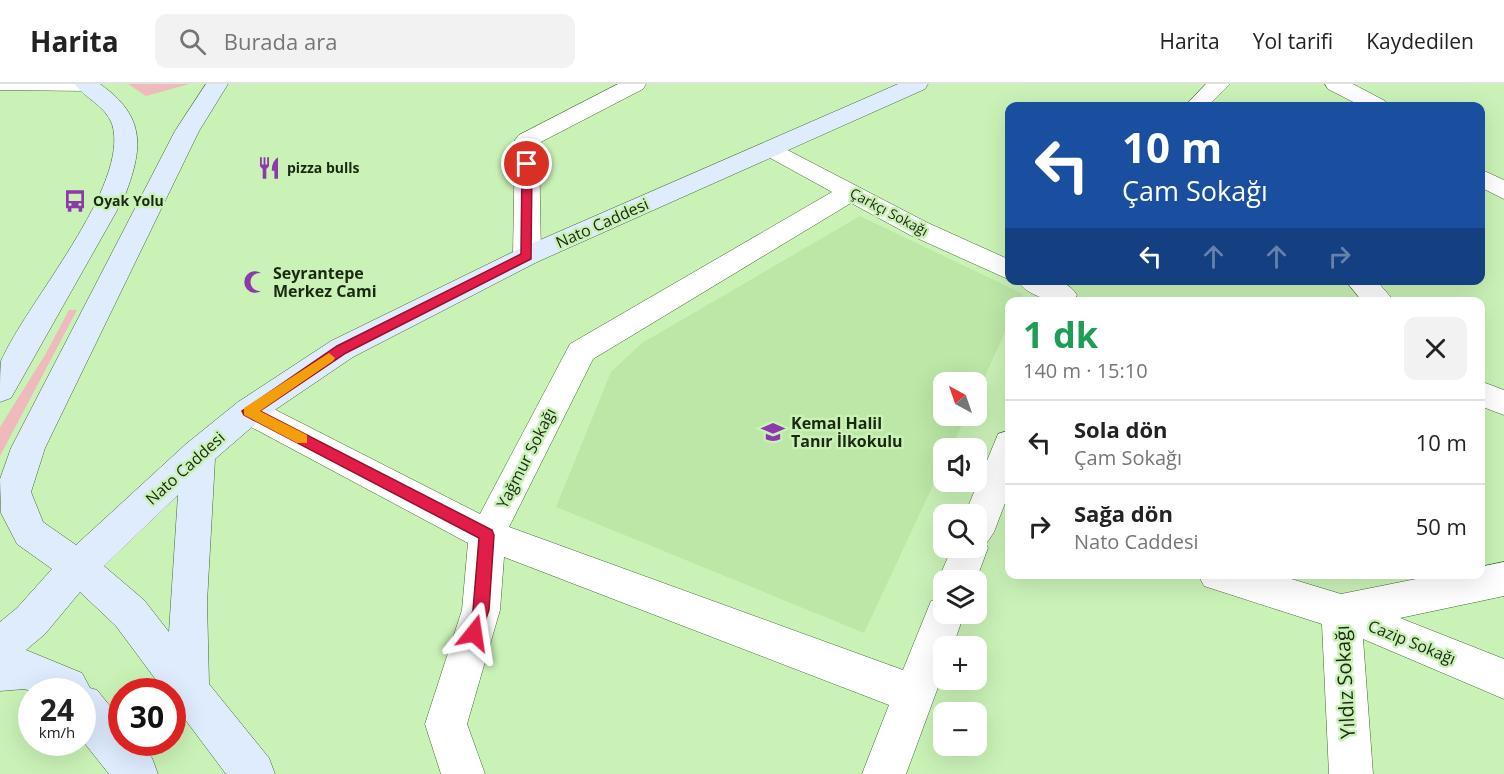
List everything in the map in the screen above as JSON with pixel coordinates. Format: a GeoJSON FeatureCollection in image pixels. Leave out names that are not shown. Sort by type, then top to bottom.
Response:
{"type":"FeatureCollection","features":[{"type":"Feature","properties":{"kind":"street"},"geometry":{"type":"LineString","coordinates":[[217,84],[182,141],[28,448],[14,483],[14,501],[30,533],[78,567],[130,613],[253,774]]}},
{"type":"Feature","properties":{"kind":"street"},"geometry":{"type":"LineString","coordinates":[[527,256],[527,140],[635,84]]}},
{"type":"Feature","properties":{"kind":"street","name":"Nato Caddesi"},"geometry":{"type":"LineString","coordinates":[[0,647],[52,599],[78,567],[198,454],[249,411],[342,350],[527,256],[917,84]]}},
{"type":"Feature","properties":{"kind":"street"},"geometry":{"type":"LineString","coordinates":[[1200,102],[1219,84]]}},
{"type":"Feature","properties":{"kind":"street"},"geometry":{"type":"LineString","coordinates":[[1336,84],[1370,102]]}},
{"type":"Feature","properties":{"kind":"street"},"geometry":{"type":"LineString","coordinates":[[0,390],[111,198],[125,165],[129,142],[125,122],[114,106],[88,85]]}},
{"type":"Feature","properties":{"kind":"street","name":"Çarkçı Sokağı"},"geometry":{"type":"LineString","coordinates":[[772,149],[919,229],[1005,269]]}},
{"type":"Feature","properties":{"kind":"street"},"geometry":{"type":"LineString","coordinates":[[1485,179],[1504,192]]}},
{"type":"Feature","properties":{"kind":"street","name":"Yağmur Sokağı"},"geometry":{"type":"LineString","coordinates":[[487,535],[581,352],[851,192]]}},
{"type":"Feature","properties":{"kind":"street"},"geometry":{"type":"LineString","coordinates":[[1046,285],[1066,292]]}},
{"type":"Feature","properties":{"kind":"street"},"geometry":{"type":"LineString","coordinates":[[1364,285],[1376,297]]}},
{"type":"Feature","properties":{"kind":"street"},"geometry":{"type":"LineString","coordinates":[[1485,395],[1504,403]]}},
{"type":"Feature","properties":{"kind":"street"},"geometry":{"type":"LineString","coordinates":[[249,411],[487,535],[913,694]]}},
{"type":"Feature","properties":{"kind":"street"},"geometry":{"type":"LineString","coordinates":[[189,688],[188,602],[198,454]]}},
{"type":"Feature","properties":{"kind":"street"},"geometry":{"type":"LineString","coordinates":[[991,516],[1005,462]]}},
{"type":"Feature","properties":{"kind":"street"},"geometry":{"type":"LineString","coordinates":[[463,774],[446,724],[481,610],[487,535]]}},
{"type":"Feature","properties":{"kind":"street","name":"Cazip Sokağı"},"geometry":{"type":"LineString","coordinates":[[1233,579],[1341,612],[1504,679]]}},
{"type":"Feature","properties":{"kind":"street","name":"Yıldız Sokağı"},"geometry":{"type":"LineString","coordinates":[[1351,774],[1341,612],[1504,579]]}},
{"type":"Feature","properties":{"kind":"street"},"geometry":{"type":"LineString","coordinates":[[884,774],[941,624]]}},
{"type":"Feature","properties":{"kind":"street"},"geometry":{"type":"LineString","coordinates":[[0,671],[26,669],[46,678]]}},
{"type":"Feature","properties":{"kind":"street"},"geometry":{"type":"LineString","coordinates":[[96,723],[136,774]]}},
{"type":"Feature","properties":{"kind":"lane"},"geometry":{"type":"LineString","coordinates":[[0,86],[88,85]]}},
{"type":"Feature","properties":{"kind":"shaded area"},"geometry":{"type":"Polygon","coordinates":[[[128,84],[189,84],[146,96],[128,84]]]}},
{"type":"Feature","properties":{"kind":"shaded area","name":"Kemal Halil Tanır İlkokulu"},"geometry":{"type":"Polygon","coordinates":[[[860,216],[1023,294],[1022,297],[1005,297],[1005,332],[987,372],[933,372],[933,426],[961,426],[956,438],[933,438],[933,485],[864,633],[556,507],[611,372],[642,343],[860,216]]]}},
{"type":"Feature","properties":{"kind":"shaded area"},"geometry":{"type":"Polygon","coordinates":[[[69,310],[77,310],[0,456],[0,427],[45,355],[69,310]]]}},
{"type":"Feature","properties":{"kind":"slow traffic"},"geometry":{"type":"LineString","coordinates":[[302,439],[249,411],[329,358]]}},
{"type":"Feature","properties":{"kind":"place","name":"pizza bulls"},"geometry":{"type":"Point","coordinates":[269,168]}},
{"type":"Feature","properties":{"kind":"place","name":"Oyak Yolu"},"geometry":{"type":"Point","coordinates":[75,201]}},
{"type":"Feature","properties":{"kind":"place","name":"Seyrantepe Merkez Cami"},"geometry":{"type":"Point","coordinates":[255,282]}},
{"type":"Feature","properties":{"kind":"place","name":"Kemal Halil Tanır İlkokulu"},"geometry":{"type":"Point","coordinates":[773,432]}},
{"type":"Feature","properties":{"kind":"route"},"geometry":{"type":"LineString","coordinates":[[474,633],[481,610],[487,535],[249,411],[342,350],[527,256],[527,164]]}}]}
